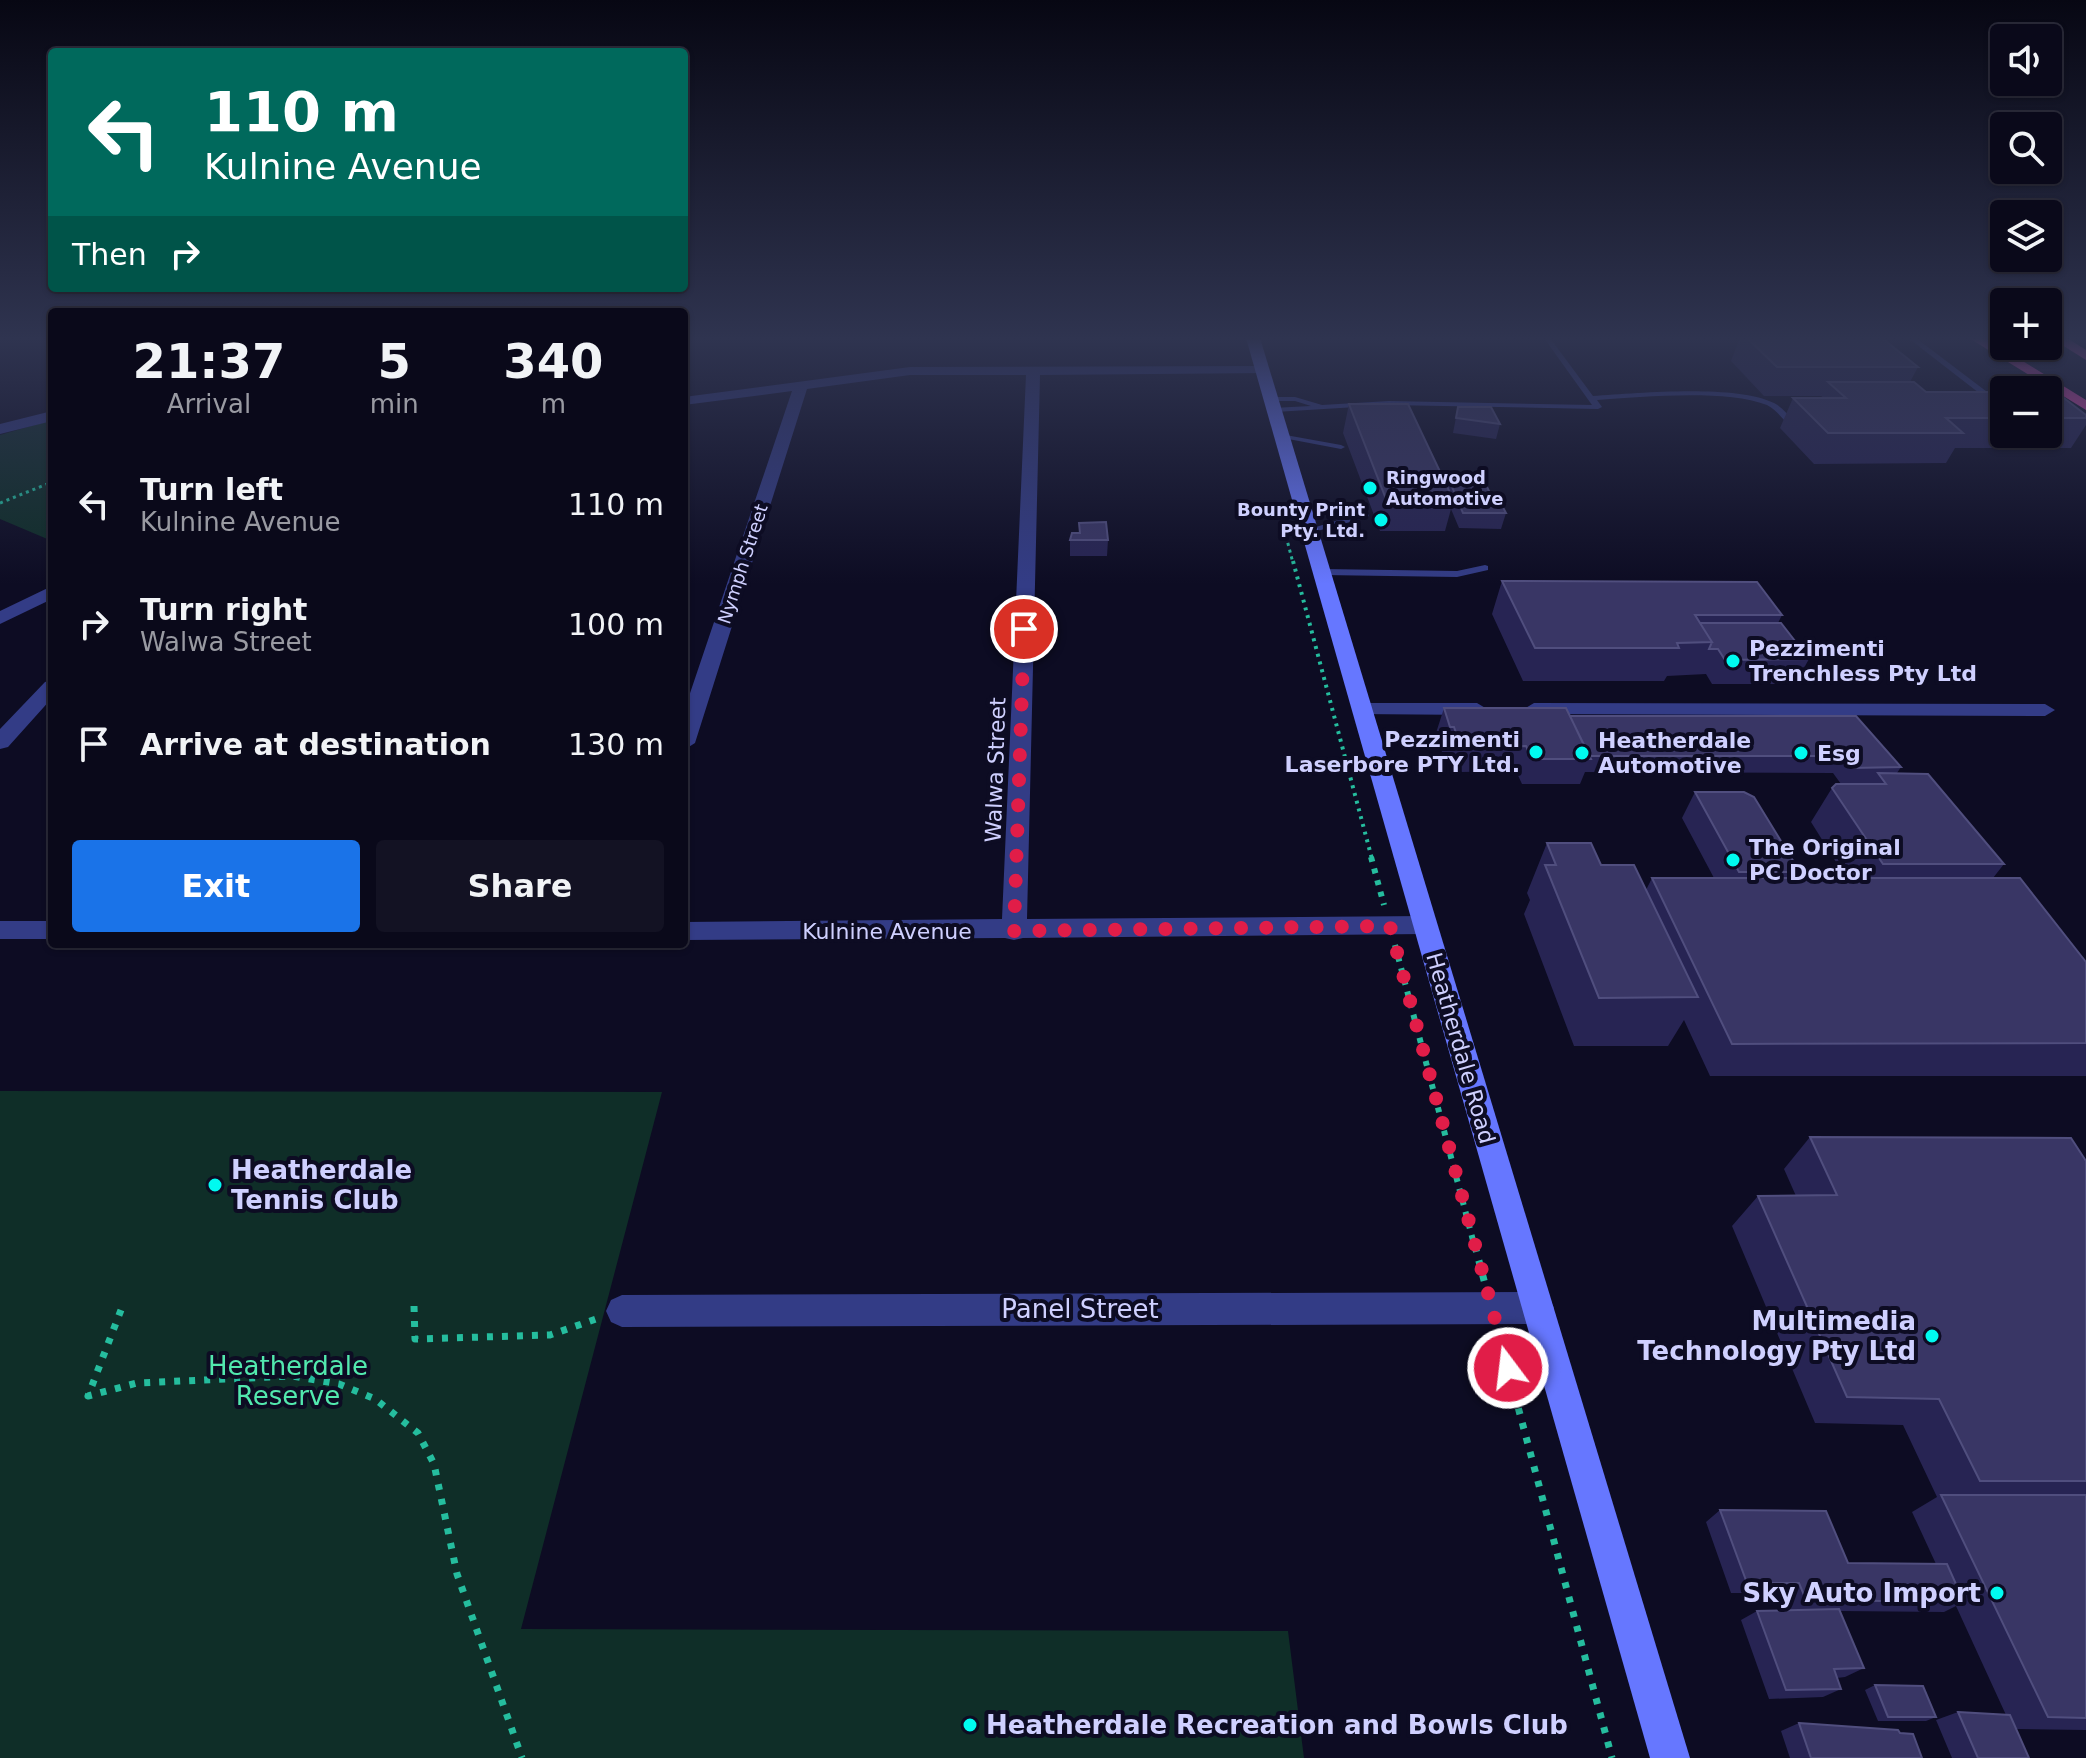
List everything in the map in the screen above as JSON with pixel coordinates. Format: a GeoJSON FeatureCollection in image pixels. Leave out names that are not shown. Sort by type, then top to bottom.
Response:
{"type":"FeatureCollection","features":[{"type":"Feature","properties":{"kind":"main road","name":"Heatherdale Road"},"geometry":{"type":"LineString","coordinates":[[1278,420],[1670,1758]]}},
{"type":"Feature","properties":{"kind":"street"},"geometry":{"type":"LineString","coordinates":[[0,429],[36,420]]}},
{"type":"Feature","properties":{"kind":"street","name":"Nymph Street"},"geometry":{"type":"LineString","coordinates":[[688,731],[790,420]]}},
{"type":"Feature","properties":{"kind":"street","name":"Walwa Street"},"geometry":{"type":"LineString","coordinates":[[1014,931],[1031,420]]}},
{"type":"Feature","properties":{"kind":"street"},"geometry":{"type":"LineString","coordinates":[[0,618],[48,594]]}},
{"type":"Feature","properties":{"kind":"street"},"geometry":{"type":"LineString","coordinates":[[0,742],[48,690]]}},
{"type":"Feature","properties":{"kind":"street"},"geometry":{"type":"LineString","coordinates":[[1363,709],[2045,710]]}},
{"type":"Feature","properties":{"kind":"street","name":"Kulnine Avenue"},"geometry":{"type":"LineString","coordinates":[[688,931],[1014,931],[1425,925]]}},
{"type":"Feature","properties":{"kind":"street"},"geometry":{"type":"LineString","coordinates":[[0,930],[48,930]]}},
{"type":"Feature","properties":{"kind":"street","name":"Panel Street"},"geometry":{"type":"LineString","coordinates":[[622,1311],[1538,1308]]}},
{"type":"Feature","properties":{"kind":"lane"},"geometry":{"type":"LineString","coordinates":[[1287,420],[1341,447]]}},
{"type":"Feature","properties":{"kind":"lane"},"geometry":{"type":"LineString","coordinates":[[1310,530],[1365,515]]}},
{"type":"Feature","properties":{"kind":"lane"},"geometry":{"type":"LineString","coordinates":[[1323,572],[1457,574],[1485,568]]}},
{"type":"Feature","properties":{"kind":"path"},"geometry":{"type":"LineString","coordinates":[[0,503],[48,484]]}},
{"type":"Feature","properties":{"kind":"path"},"geometry":{"type":"LineString","coordinates":[[1275,494],[1612,1758]]}},
{"type":"Feature","properties":{"kind":"path"},"geometry":{"type":"LineString","coordinates":[[0,497],[8,499]]}},
{"type":"Feature","properties":{"kind":"path"},"geometry":{"type":"LineString","coordinates":[[414,1306],[415,1339],[550,1335],[622,1311]]}},
{"type":"Feature","properties":{"kind":"path"},"geometry":{"type":"LineString","coordinates":[[121,1310],[88,1396],[137,1383],[293,1376],[339,1384],[375,1399],[418,1433],[434,1464],[457,1574],[522,1758]]}},
{"type":"Feature","properties":{"kind":"green space"},"geometry":{"type":"Polygon","coordinates":[[[48,421],[48,539],[0,519],[0,435],[48,421]]]}},
{"type":"Feature","properties":{"kind":"green space","name":"Heatherdale Reserve"},"geometry":{"type":"Polygon","coordinates":[[[0,1091],[662,1092],[521,1629],[1288,1631],[1304,1758],[0,1758],[0,1091]]]}},
{"type":"Feature","properties":{"kind":"building"},"geometry":{"type":"Polygon","coordinates":[[[1355,420],[1416,420],[1453,499],[1386,499],[1355,420]]]}},
{"type":"Feature","properties":{"kind":"building"},"geometry":{"type":"Polygon","coordinates":[[[1471,420],[1498,420],[1500,424],[1471,420]]]}},
{"type":"Feature","properties":{"kind":"building"},"geometry":{"type":"Polygon","coordinates":[[[1815,420],[1948,420],[1963,433],[1828,433],[1815,420]]]}},
{"type":"Feature","properties":{"kind":"building"},"geometry":{"type":"Polygon","coordinates":[[[1447,475],[1481,475],[1493,499],[1499,500],[1506,513],[1463,513],[1447,475]]]}},
{"type":"Feature","properties":{"kind":"building"},"geometry":{"type":"Polygon","coordinates":[[[1106,522],[1108,540],[1070,540],[1072,533],[1080,533],[1079,523],[1106,522]]]}},
{"type":"Feature","properties":{"kind":"building"},"geometry":{"type":"Polygon","coordinates":[[[1502,581],[1757,582],[1782,615],[1695,615],[1712,642],[1677,643],[1679,648],[1535,648],[1502,581]]]}},
{"type":"Feature","properties":{"kind":"building"},"geometry":{"type":"Polygon","coordinates":[[[1700,623],[1781,623],[1809,659],[1725,660],[1718,649],[1709,649],[1712,642],[1700,623]]]}},
{"type":"Feature","properties":{"kind":"building"},"geometry":{"type":"Polygon","coordinates":[[[1444,708],[1566,708],[1591,759],[1532,759],[1526,746],[1470,747],[1459,742],[1444,708]]]}},
{"type":"Feature","properties":{"kind":"building"},"geometry":{"type":"Polygon","coordinates":[[[1570,716],[1856,716],[1901,767],[1852,768],[1843,756],[1589,756],[1570,716]]]}},
{"type":"Feature","properties":{"kind":"building"},"geometry":{"type":"Polygon","coordinates":[[[1878,773],[1928,774],[2004,864],[1883,864],[1832,788],[1836,784],[1886,784],[1878,773]]]}},
{"type":"Feature","properties":{"kind":"building"},"geometry":{"type":"Polygon","coordinates":[[[1695,792],[1744,792],[1754,797],[1800,872],[1739,872],[1695,792]]]}},
{"type":"Feature","properties":{"kind":"building"},"geometry":{"type":"Polygon","coordinates":[[[1547,843],[1591,843],[1601,865],[1634,865],[1698,997],[1599,998],[1545,865],[1556,865],[1547,843]]]}},
{"type":"Feature","properties":{"kind":"building"},"geometry":{"type":"Polygon","coordinates":[[[1652,878],[2020,878],[2086,962],[2086,1043],[1732,1044],[1652,878]]]}},
{"type":"Feature","properties":{"kind":"building","name":"Multimedia Technology Pty Ltd"},"geometry":{"type":"Polygon","coordinates":[[[1810,1137],[2071,1138],[2086,1161],[2086,1481],[1980,1481],[1939,1399],[1847,1397],[1758,1196],[1837,1195],[1810,1137]]]}},
{"type":"Feature","properties":{"kind":"building"},"geometry":{"type":"Polygon","coordinates":[[[1941,1495],[2086,1495],[2086,1718],[2048,1717],[1941,1495]]]}},
{"type":"Feature","properties":{"kind":"building"},"geometry":{"type":"Polygon","coordinates":[[[1720,1510],[1826,1511],[1848,1563],[1947,1564],[1964,1602],[1806,1600],[1799,1583],[1747,1583],[1720,1510]]]}},
{"type":"Feature","properties":{"kind":"building"},"geometry":{"type":"Polygon","coordinates":[[[1839,1609],[1864,1668],[1834,1669],[1841,1689],[1786,1690],[1757,1611],[1839,1609]]]}},
{"type":"Feature","properties":{"kind":"building"},"geometry":{"type":"Polygon","coordinates":[[[1875,1685],[1923,1686],[1936,1717],[1888,1717],[1875,1685]]]}},
{"type":"Feature","properties":{"kind":"building"},"geometry":{"type":"Polygon","coordinates":[[[1958,1712],[2010,1715],[2029,1758],[1978,1758],[1958,1712]]]}},
{"type":"Feature","properties":{"kind":"building"},"geometry":{"type":"Polygon","coordinates":[[[1799,1723],[1898,1730],[1913,1734],[1922,1758],[1811,1758],[1799,1723]]]}},
{"type":"Feature","properties":{"kind":"place","name":"Ringwood Automotive"},"geometry":{"type":"Point","coordinates":[1370,488]}},
{"type":"Feature","properties":{"kind":"place","name":"Bounty Print Pty. Ltd."},"geometry":{"type":"Point","coordinates":[1381,520]}},
{"type":"Feature","properties":{"kind":"place","name":"Pezzimenti Trenchless Pty Ltd"},"geometry":{"type":"Point","coordinates":[1733,661]}},
{"type":"Feature","properties":{"kind":"place","name":"Pezzimenti Laserbore PTY Ltd."},"geometry":{"type":"Point","coordinates":[1536,752]}},
{"type":"Feature","properties":{"kind":"place","name":"Heatherdale Automotive"},"geometry":{"type":"Point","coordinates":[1582,753]}},
{"type":"Feature","properties":{"kind":"place","name":"Esg"},"geometry":{"type":"Point","coordinates":[1801,753]}},
{"type":"Feature","properties":{"kind":"place","name":"The Original PC Doctor"},"geometry":{"type":"Point","coordinates":[1733,860]}},
{"type":"Feature","properties":{"kind":"place","name":"Heatherdale Tennis Club"},"geometry":{"type":"Point","coordinates":[215,1185]}},
{"type":"Feature","properties":{"kind":"place","name":"Multimedia Technology Pty Ltd"},"geometry":{"type":"Point","coordinates":[1932,1336]}},
{"type":"Feature","properties":{"kind":"place","name":"Sky Auto Import"},"geometry":{"type":"Point","coordinates":[1997,1593]}},
{"type":"Feature","properties":{"kind":"place","name":"Heatherdale Recreation and Bowls Club"},"geometry":{"type":"Point","coordinates":[970,1725]}},
{"type":"Feature","properties":{"kind":"route"},"geometry":{"type":"LineString","coordinates":[[1024,629],[1014,931],[1390,926],[1508,1368]]}}]}
